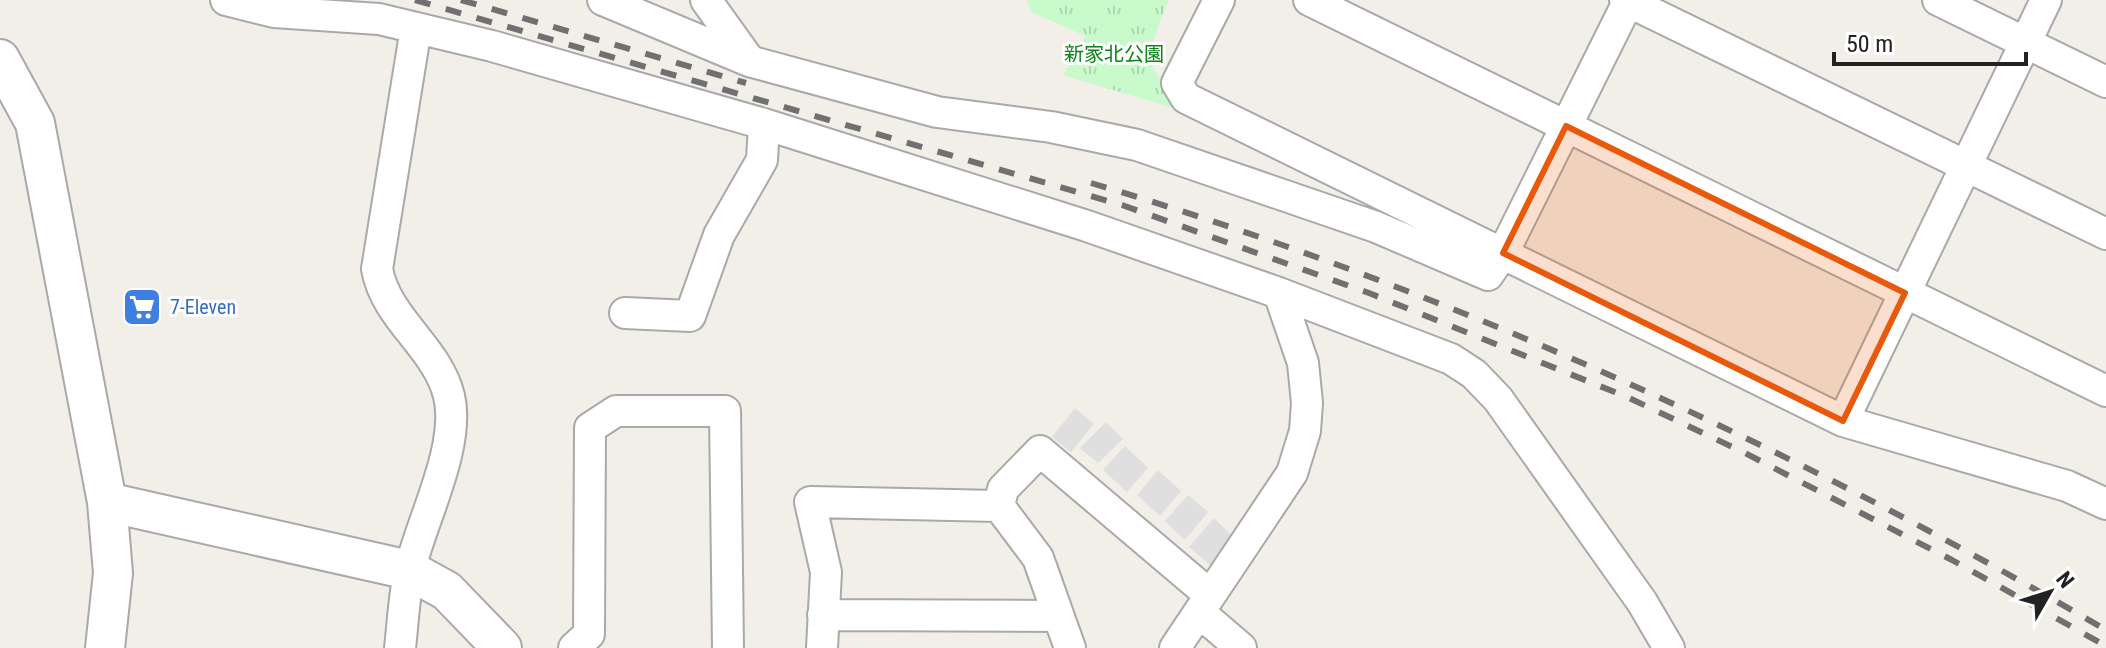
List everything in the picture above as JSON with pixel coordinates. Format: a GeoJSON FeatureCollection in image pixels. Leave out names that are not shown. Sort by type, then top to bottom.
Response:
{"type":"FeatureCollection","features":[{"type":"Feature","properties":{"kind":"street"},"geometry":{"type":"LineString","coordinates":[[226,0],[274,12],[379,19],[764,124],[1087,226],[1279,293],[1451,359],[1474,374],[1507,412],[1642,602],[1669,648]]}},
{"type":"Feature","properties":{"kind":"street"},"geometry":{"type":"LineString","coordinates":[[603,0],[749,61],[937,112],[1051,127],[1137,145],[1376,227],[1488,275],[1503,253],[1627,0],[2106,234]]}},
{"type":"Feature","properties":{"kind":"street"},"geometry":{"type":"LineString","coordinates":[[706,0],[749,61]]}},
{"type":"Feature","properties":{"kind":"street"},"geometry":{"type":"LineString","coordinates":[[1219,0],[1177,83],[1186,98],[1843,421],[2067,486],[2106,504]]}},
{"type":"Feature","properties":{"kind":"street"},"geometry":{"type":"LineString","coordinates":[[1309,0],[2106,391]]}},
{"type":"Feature","properties":{"kind":"street"},"geometry":{"type":"LineString","coordinates":[[1938,0],[2106,82]]}},
{"type":"Feature","properties":{"kind":"street"},"geometry":{"type":"LineString","coordinates":[[1843,421],[2046,0]]}},
{"type":"Feature","properties":{"kind":"street"},"geometry":{"type":"LineString","coordinates":[[400,648],[409,570],[452,429],[449,396],[438,368],[381,292],[377,269],[416,28]]}},
{"type":"Feature","properties":{"kind":"street"},"geometry":{"type":"LineString","coordinates":[[0,59],[35,123],[107,502],[113,573],[105,648]]}},
{"type":"Feature","properties":{"kind":"street"},"geometry":{"type":"LineString","coordinates":[[625,313],[690,316],[719,235],[762,160],[764,124]]}},
{"type":"Feature","properties":{"kind":"street"},"geometry":{"type":"LineString","coordinates":[[1175,648],[1292,473],[1305,431],[1307,403],[1303,363],[1279,293]]}},
{"type":"Feature","properties":{"kind":"street"},"geometry":{"type":"LineString","coordinates":[[574,648],[589,634],[590,428],[616,411],[725,411],[728,648]]}},
{"type":"Feature","properties":{"kind":"street"},"geometry":{"type":"LineString","coordinates":[[999,506],[1003,489],[1040,451],[1205,604],[1241,648]]}},
{"type":"Feature","properties":{"kind":"street"},"geometry":{"type":"LineString","coordinates":[[107,502],[409,570],[447,591],[502,648]]}},
{"type":"Feature","properties":{"kind":"street"},"geometry":{"type":"LineString","coordinates":[[822,648],[826,572],[810,502],[999,506]]}},
{"type":"Feature","properties":{"kind":"street"},"geometry":{"type":"LineString","coordinates":[[999,506],[1038,558],[1070,648]]}},
{"type":"Feature","properties":{"kind":"street"},"geometry":{"type":"LineString","coordinates":[[823,615],[1058,616]]}},
{"type":"Feature","properties":{"kind":"highlighted area"},"geometry":{"type":"Polygon","coordinates":[[[1566,126],[1905,293],[1843,421],[1503,253],[1566,126]]]}},
{"type":"Feature","properties":{"kind":"shaded area"},"geometry":{"type":"Polygon","coordinates":[[[1075,408],[1094,424],[1071,452],[1052,437],[1075,408]]]}},
{"type":"Feature","properties":{"kind":"shaded area"},"geometry":{"type":"Polygon","coordinates":[[[1106,422],[1123,439],[1098,463],[1080,448],[1106,422]]]}},
{"type":"Feature","properties":{"kind":"shaded area"},"geometry":{"type":"Polygon","coordinates":[[[1125,446],[1148,468],[1127,492],[1103,470],[1125,446]]]}},
{"type":"Feature","properties":{"kind":"shaded area"},"geometry":{"type":"Polygon","coordinates":[[[1158,470],[1181,491],[1160,516],[1137,495],[1158,470]]]}},
{"type":"Feature","properties":{"kind":"shaded area"},"geometry":{"type":"Polygon","coordinates":[[[1188,495],[1208,512],[1185,540],[1165,521],[1188,495]]]}},
{"type":"Feature","properties":{"kind":"shaded area"},"geometry":{"type":"Polygon","coordinates":[[[1214,518],[1234,538],[1211,566],[1189,547],[1214,518]]]}},
{"type":"Feature","properties":{"kind":"green space","name":"新家北公園"},"geometry":{"type":"Polygon","coordinates":[[[1027,0],[1169,0],[1153,41],[1153,66],[1168,86],[1200,116],[1063,75],[1085,36],[1031,12],[1027,0]]]}},
{"type":"Feature","properties":{"kind":"railway"},"geometry":{"type":"LineString","coordinates":[[415,0],[1122,205],[1369,293],[1627,397],[1743,452],[1952,560],[2106,646]]}},
{"type":"Feature","properties":{"kind":"railway"},"geometry":{"type":"LineString","coordinates":[[461,0],[746,83]]}},
{"type":"Feature","properties":{"kind":"railway"},"geometry":{"type":"LineString","coordinates":[[1091,183],[1354,271],[1612,376],[1863,496],[2106,630]]}},
{"type":"Feature","properties":{"kind":"place","name":"7-Eleven"},"geometry":{"type":"Point","coordinates":[142,307]}}]}
